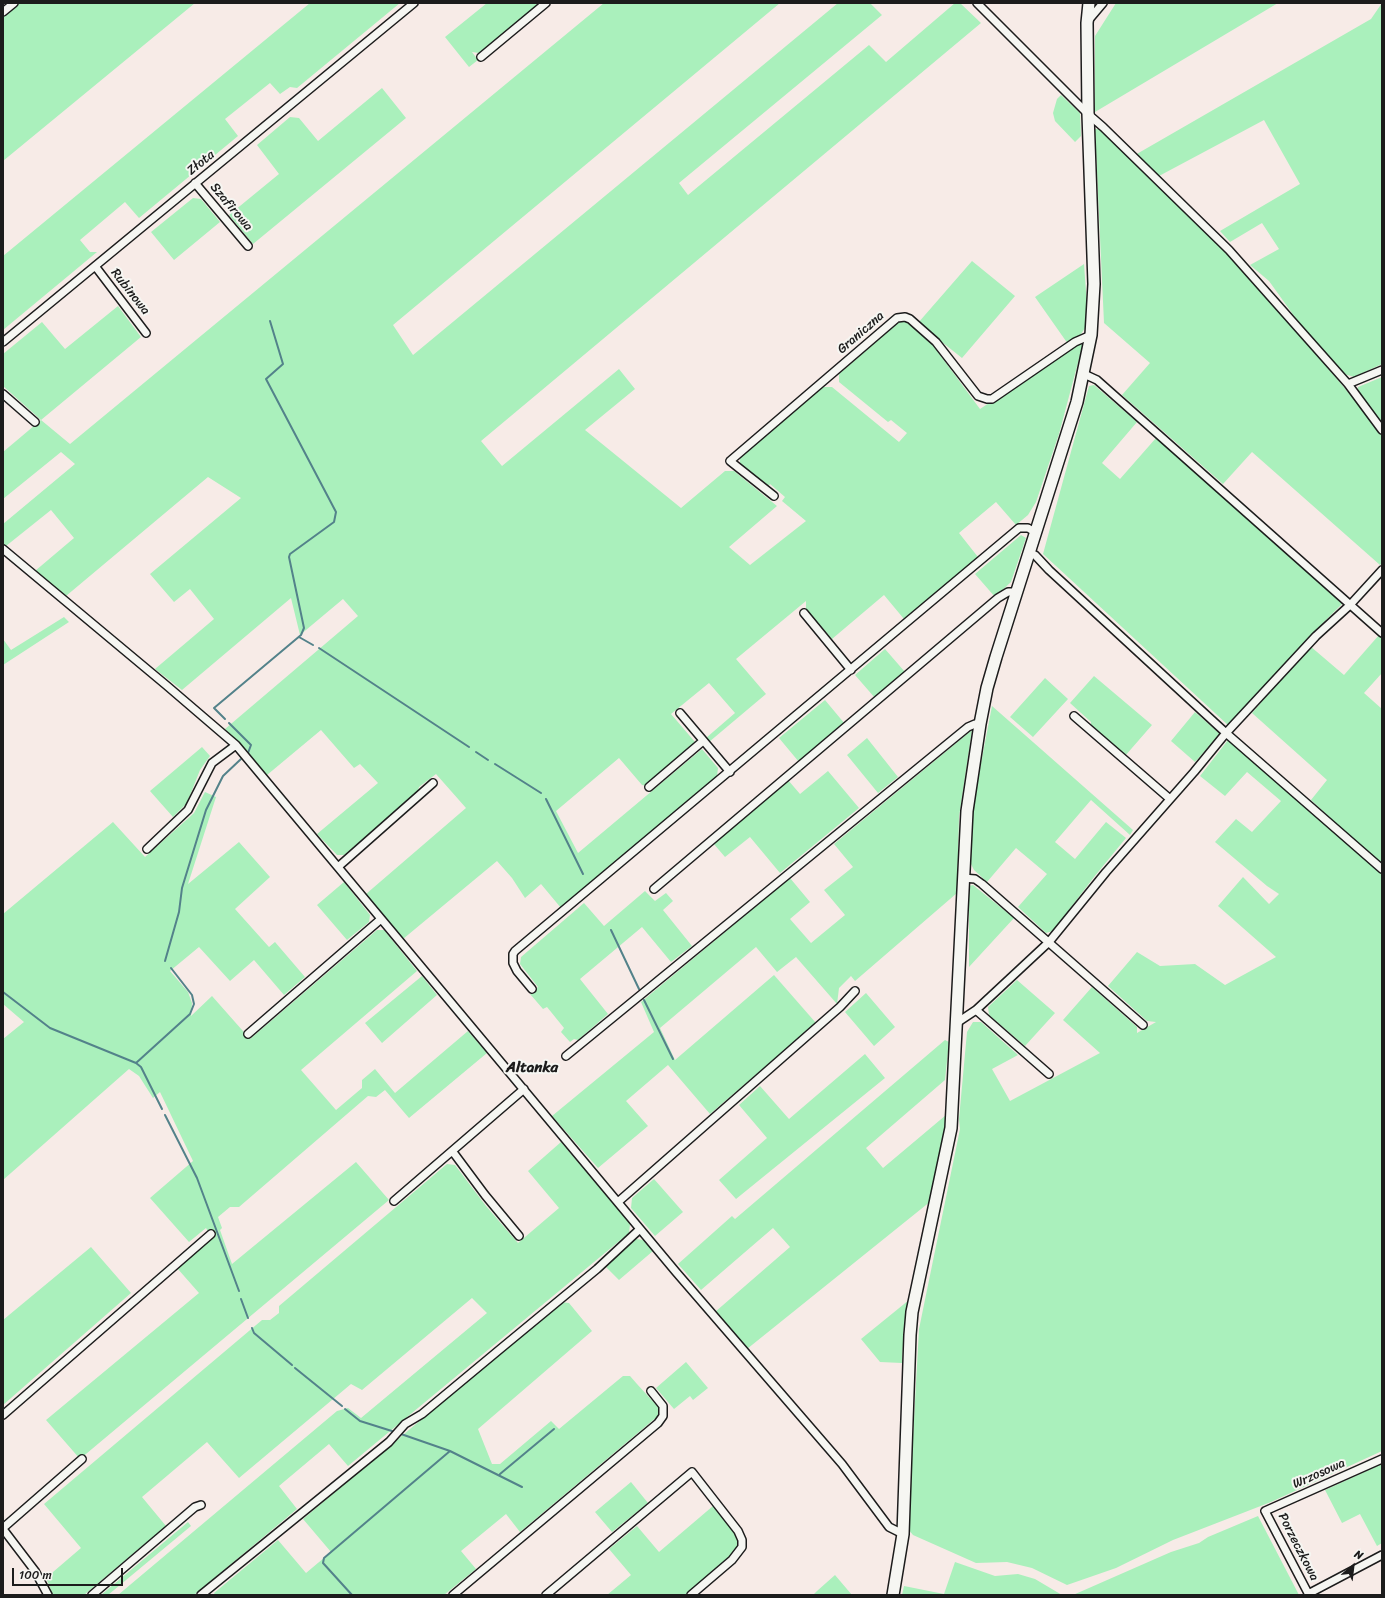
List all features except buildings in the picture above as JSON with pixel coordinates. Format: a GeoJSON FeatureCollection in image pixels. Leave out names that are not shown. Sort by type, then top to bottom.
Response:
{"type":"FeatureCollection","features":[{"type":"Feature","properties":{"kind":"street"},"geometry":{"type":"LineString","coordinates":[[3,12],[14,3]]}},
{"type":"Feature","properties":{"kind":"street","name":"Złota"},"geometry":{"type":"LineString","coordinates":[[3,342],[414,3]]}},
{"type":"Feature","properties":{"kind":"street"},"geometry":{"type":"LineString","coordinates":[[481,57],[546,3]]}},
{"type":"Feature","properties":{"kind":"street"},"geometry":{"type":"LineString","coordinates":[[977,3],[1088,114],[1228,250],[1348,384],[1382,430]]}},
{"type":"Feature","properties":{"kind":"street"},"geometry":{"type":"LineString","coordinates":[[893,1595],[903,1534],[912,1312],[951,1128],[958,1022],[967,811],[980,724],[990,675],[1077,402],[1092,335],[1094,284],[1088,114],[1087,23],[1090,3]]}},
{"type":"Feature","properties":{"kind":"street"},"geometry":{"type":"LineString","coordinates":[[1087,23],[1103,3]]}},
{"type":"Feature","properties":{"kind":"street","name":"Szafirowa"},"geometry":{"type":"LineString","coordinates":[[195,183],[248,246]]}},
{"type":"Feature","properties":{"kind":"street","name":"Rubinowa"},"geometry":{"type":"LineString","coordinates":[[95,266],[146,333]]}},
{"type":"Feature","properties":{"kind":"street","name":"Graniczna"},"geometry":{"type":"LineString","coordinates":[[774,496],[730,461],[897,318],[905,317],[910,319],[931,338],[978,396],[987,399],[992,399],[1075,342],[1092,335]]}},
{"type":"Feature","properties":{"kind":"street"},"geometry":{"type":"LineString","coordinates":[[1348,384],[1382,370]]}},
{"type":"Feature","properties":{"kind":"street"},"geometry":{"type":"LineString","coordinates":[[1084,374],[1091,376],[1108,389],[1382,633]]}},
{"type":"Feature","properties":{"kind":"street"},"geometry":{"type":"LineString","coordinates":[[3,394],[35,422]]}},
{"type":"Feature","properties":{"kind":"street"},"geometry":{"type":"LineString","coordinates":[[532,989],[517,972],[513,963],[513,954],[516,951],[1019,528],[1028,528],[1035,532]]}},
{"type":"Feature","properties":{"kind":"street"},"geometry":{"type":"LineString","coordinates":[[3,549],[236,745],[640,1229],[842,1464],[889,1527],[903,1534]]}},
{"type":"Feature","properties":{"kind":"street"},"geometry":{"type":"LineString","coordinates":[[1029,552],[1226,733],[1382,869]]}},
{"type":"Feature","properties":{"kind":"street"},"geometry":{"type":"LineString","coordinates":[[958,1022],[976,1010],[1049,942],[1102,877],[1226,733],[1316,636],[1350,605],[1382,570]]}},
{"type":"Feature","properties":{"kind":"street"},"geometry":{"type":"LineString","coordinates":[[654,888],[998,598],[1008,592],[1016,592]]}},
{"type":"Feature","properties":{"kind":"street"},"geometry":{"type":"LineString","coordinates":[[804,613],[851,670]]}},
{"type":"Feature","properties":{"kind":"street"},"geometry":{"type":"LineString","coordinates":[[680,713],[730,772]]}},
{"type":"Feature","properties":{"kind":"street"},"geometry":{"type":"LineString","coordinates":[[1074,716],[1170,799]]}},
{"type":"Feature","properties":{"kind":"street"},"geometry":{"type":"LineString","coordinates":[[566,1056],[968,727],[975,724],[980,724]]}},
{"type":"Feature","properties":{"kind":"street"},"geometry":{"type":"LineString","coordinates":[[649,787],[703,741]]}},
{"type":"Feature","properties":{"kind":"street"},"geometry":{"type":"LineString","coordinates":[[147,849],[188,810],[212,763],[236,745]]}},
{"type":"Feature","properties":{"kind":"street"},"geometry":{"type":"LineString","coordinates":[[338,867],[433,784]]}},
{"type":"Feature","properties":{"kind":"street"},"geometry":{"type":"LineString","coordinates":[[963,878],[975,879],[982,884],[1143,1025]]}},
{"type":"Feature","properties":{"kind":"street"},"geometry":{"type":"LineString","coordinates":[[248,1034],[381,919]]}},
{"type":"Feature","properties":{"kind":"street"},"geometry":{"type":"LineString","coordinates":[[618,1202],[840,1007],[855,991]]}},
{"type":"Feature","properties":{"kind":"street"},"geometry":{"type":"LineString","coordinates":[[976,1010],[1049,1074]]}},
{"type":"Feature","properties":{"kind":"street"},"geometry":{"type":"LineString","coordinates":[[394,1201],[453,1152],[524,1089]]}},
{"type":"Feature","properties":{"kind":"street"},"geometry":{"type":"LineString","coordinates":[[453,1152],[485,1195],[519,1236]]}},
{"type":"Feature","properties":{"kind":"street"},"geometry":{"type":"LineString","coordinates":[[201,1595],[389,1442],[405,1424],[422,1414],[597,1269],[640,1229]]}},
{"type":"Feature","properties":{"kind":"street"},"geometry":{"type":"LineString","coordinates":[[3,1415],[211,1234]]}},
{"type":"Feature","properties":{"kind":"street"},"geometry":{"type":"LineString","coordinates":[[453,1595],[658,1423],[663,1416],[663,1406],[651,1391]]}},
{"type":"Feature","properties":{"kind":"street"},"geometry":{"type":"LineString","coordinates":[[48,1595],[35,1571],[3,1529],[82,1459]]}},
{"type":"Feature","properties":{"kind":"street","name":"Wrzosowa"},"geometry":{"type":"LineString","coordinates":[[1266,1511],[1382,1459]]}},
{"type":"Feature","properties":{"kind":"street"},"geometry":{"type":"LineString","coordinates":[[546,1595],[692,1472],[738,1531],[742,1540],[742,1547],[739,1553],[732,1560],[691,1595]]}},
{"type":"Feature","properties":{"kind":"street"},"geometry":{"type":"LineString","coordinates":[[92,1595],[195,1507],[201,1505]]}},
{"type":"Feature","properties":{"kind":"street","name":"Porzeczkowa"},"geometry":{"type":"LineString","coordinates":[[1266,1511],[1309,1594]]}},
{"type":"Feature","properties":{"kind":"street"},"geometry":{"type":"LineString","coordinates":[[1309,1594],[1382,1555]]}},
{"type":"Feature","properties":{"kind":"green space"},"geometry":{"type":"Polygon","coordinates":[[[20,3],[195,3],[3,161],[3,17],[20,3]]]}},
{"type":"Feature","properties":{"kind":"green space"},"geometry":{"type":"Polygon","coordinates":[[[310,3],[400,3],[297,88],[290,87],[280,94],[270,83],[225,119],[238,136],[139,218],[125,202],[80,240],[90,252],[97,252],[3,330],[3,256],[310,3]]]}},
{"type":"Feature","properties":{"kind":"green space"},"geometry":{"type":"Polygon","coordinates":[[[487,3],[540,3],[479,53],[472,52],[478,60],[469,67],[445,37],[487,3]]]}},
{"type":"Feature","properties":{"kind":"green space"},"geometry":{"type":"Polygon","coordinates":[[[604,3],[780,3],[393,325],[413,355],[838,3],[870,3],[882,15],[679,183],[688,195],[869,45],[886,62],[955,3],[960,3],[981,23],[481,441],[502,466],[619,369],[635,389],[585,430],[681,508],[725,471],[734,471],[777,506],[729,547],[750,565],[806,521],[782,501],[785,497],[770,484],[768,487],[740,465],[740,458],[823,387],[832,387],[899,442],[907,433],[891,420],[888,422],[839,382],[839,374],[899,322],[909,322],[926,336],[980,409],[1084,340],[1059,434],[1036,502],[1028,515],[1016,525],[996,502],[959,533],[978,557],[904,619],[884,595],[832,639],[806,609],[806,601],[736,659],[766,694],[709,742],[706,738],[735,713],[709,683],[671,714],[695,742],[694,746],[647,786],[642,785],[619,758],[556,811],[578,853],[702,749],[718,768],[717,776],[561,908],[541,884],[525,898],[512,878],[497,861],[403,939],[366,894],[466,808],[436,774],[419,787],[417,794],[344,855],[337,855],[317,834],[378,783],[360,764],[354,768],[321,730],[267,775],[225,729],[358,616],[343,599],[300,635],[291,598],[182,690],[155,669],[214,619],[190,589],[174,602],[150,574],[241,498],[208,477],[66,596],[35,571],[74,538],[51,510],[6,546],[3,544],[3,524],[75,464],[61,452],[3,499],[3,452],[41,420],[70,444],[604,3]]]}},
{"type":"Feature","properties":{"kind":"green space"},"geometry":{"type":"Polygon","coordinates":[[[1116,3],[1278,3],[1095,112],[1095,36],[1116,3]]]}},
{"type":"Feature","properties":{"kind":"green space"},"geometry":{"type":"Polygon","coordinates":[[[1382,3],[1382,364],[1354,377],[1344,374],[1312,341],[1269,281],[1250,265],[1279,249],[1262,223],[1230,242],[1220,231],[1300,184],[1264,120],[1159,176],[1135,155],[1371,19],[1382,3]]]}},
{"type":"Feature","properties":{"kind":"green space"},"geometry":{"type":"Polygon","coordinates":[[[382,88],[406,118],[253,244],[229,215],[279,174],[257,145],[290,117],[299,118],[318,141],[382,88]]]}},
{"type":"Feature","properties":{"kind":"green space"},"geometry":{"type":"Polygon","coordinates":[[[1061,95],[1080,113],[1081,136],[1075,142],[1055,121],[1053,113],[1057,99],[1061,95]]]}},
{"type":"Feature","properties":{"kind":"green space"},"geometry":{"type":"Polygon","coordinates":[[[1095,129],[1100,129],[1106,134],[1210,234],[1302,337],[1382,433],[1382,563],[1380,565],[1252,452],[1223,484],[1122,395],[1150,363],[1104,323],[1095,129]]]}},
{"type":"Feature","properties":{"kind":"green space"},"geometry":{"type":"Polygon","coordinates":[[[193,198],[201,199],[220,222],[174,260],[151,232],[193,198]]]}},
{"type":"Feature","properties":{"kind":"green space"},"geometry":{"type":"Polygon","coordinates":[[[972,261],[1015,296],[962,358],[918,323],[972,261]]]}},
{"type":"Feature","properties":{"kind":"green space"},"geometry":{"type":"Polygon","coordinates":[[[1084,264],[1088,319],[1087,325],[1079,337],[1068,344],[1035,297],[1084,264]]]}},
{"type":"Feature","properties":{"kind":"green space"},"geometry":{"type":"Polygon","coordinates":[[[118,306],[141,337],[41,420],[3,386],[3,354],[42,322],[65,349],[118,306]]]}},
{"type":"Feature","properties":{"kind":"green space"},"geometry":{"type":"Polygon","coordinates":[[[1382,377],[1382,426],[1356,393],[1358,387],[1382,377]]]}},
{"type":"Feature","properties":{"kind":"green space"},"geometry":{"type":"Polygon","coordinates":[[[1094,385],[1137,422],[1102,463],[1120,479],[1156,438],[1343,603],[1308,638],[1229,726],[1043,554],[1089,386],[1094,385]]]}},
{"type":"Feature","properties":{"kind":"green space"},"geometry":{"type":"Polygon","coordinates":[[[1021,535],[1026,538],[1011,582],[995,597],[975,574],[1021,535]]]}},
{"type":"Feature","properties":{"kind":"green space"},"geometry":{"type":"Polygon","coordinates":[[[64,617],[69,622],[3,665],[3,639],[11,650],[64,617]]]}},
{"type":"Feature","properties":{"kind":"green space"},"geometry":{"type":"Polygon","coordinates":[[[1379,635],[1382,638],[1382,673],[1364,693],[1382,709],[1382,866],[1311,800],[1327,780],[1252,713],[1310,646],[1344,675],[1379,635]]]}},
{"type":"Feature","properties":{"kind":"green space"},"geometry":{"type":"Polygon","coordinates":[[[885,649],[905,672],[875,698],[855,675],[885,649]]]}},
{"type":"Feature","properties":{"kind":"green space"},"geometry":{"type":"Polygon","coordinates":[[[1094,676],[1152,725],[1125,756],[1091,726],[1091,722],[1070,703],[1094,676]]]}},
{"type":"Feature","properties":{"kind":"green space"},"geometry":{"type":"Polygon","coordinates":[[[1045,678],[1068,699],[1033,737],[1010,717],[1045,678]]]}},
{"type":"Feature","properties":{"kind":"green space"},"geometry":{"type":"Polygon","coordinates":[[[825,700],[845,724],[799,762],[779,738],[825,700]]]}},
{"type":"Feature","properties":{"kind":"green space"},"geometry":{"type":"Polygon","coordinates":[[[992,706],[1133,830],[1130,835],[1091,800],[1055,842],[1075,859],[1106,822],[1126,838],[1053,931],[1046,933],[1018,907],[1047,874],[1016,848],[987,882],[974,870],[970,862],[972,810],[992,706]]]}},
{"type":"Feature","properties":{"kind":"green space"},"geometry":{"type":"Polygon","coordinates":[[[1195,712],[1220,734],[1195,762],[1171,741],[1195,712]]]}},
{"type":"Feature","properties":{"kind":"green space"},"geometry":{"type":"Polygon","coordinates":[[[972,730],[959,817],[957,893],[855,981],[851,976],[839,988],[837,1004],[796,957],[777,972],[756,947],[660,1028],[675,1060],[774,975],[816,1023],[710,1114],[668,1065],[626,1101],[648,1126],[598,1168],[552,1116],[654,1032],[641,1002],[790,878],[810,902],[790,919],[811,943],[845,915],[824,890],[853,867],[834,844],[972,730]]]}},
{"type":"Feature","properties":{"kind":"green space"},"geometry":{"type":"Polygon","coordinates":[[[867,738],[898,777],[878,793],[847,755],[867,738]]]}},
{"type":"Feature","properties":{"kind":"green space"},"geometry":{"type":"Polygon","coordinates":[[[1228,740],[1382,872],[1382,1451],[1271,1502],[1173,1540],[1116,1568],[1067,1585],[1032,1568],[1007,1562],[976,1563],[913,1535],[908,1529],[919,1329],[960,1129],[959,1119],[967,1032],[973,1022],[981,1022],[1018,1055],[992,1069],[1010,1101],[1100,1053],[1063,1020],[1092,987],[1137,1027],[1137,1033],[1156,1022],[1147,1021],[1108,986],[1137,952],[1160,966],[1195,964],[1225,985],[1276,957],[1218,906],[1243,877],[1269,904],[1279,894],[1267,886],[1215,842],[1236,819],[1252,832],[1281,801],[1247,772],[1225,796],[1200,776],[1228,740]]]}},
{"type":"Feature","properties":{"kind":"green space"},"geometry":{"type":"Polygon","coordinates":[[[202,747],[210,756],[200,770],[187,803],[173,817],[150,791],[202,747]]]}},
{"type":"Feature","properties":{"kind":"green space"},"geometry":{"type":"Polygon","coordinates":[[[828,771],[859,808],[780,873],[750,837],[725,857],[713,843],[788,780],[800,794],[828,771]]]}},
{"type":"Feature","properties":{"kind":"green space"},"geometry":{"type":"Polygon","coordinates":[[[205,792],[216,797],[188,884],[239,842],[270,877],[235,909],[269,947],[275,942],[305,977],[284,995],[254,960],[230,981],[199,947],[170,971],[188,992],[192,1003],[191,1016],[212,996],[250,1039],[377,930],[384,930],[417,971],[301,1070],[336,1110],[362,1088],[362,1080],[375,1069],[395,1093],[468,1031],[487,1053],[409,1118],[385,1090],[376,1097],[368,1096],[239,1207],[230,1207],[218,1217],[222,1228],[220,1230],[232,1264],[356,1162],[389,1200],[80,1459],[46,1420],[199,1293],[177,1268],[209,1233],[206,1228],[189,1242],[150,1198],[193,1161],[160,1092],[153,1098],[139,1076],[129,1069],[3,1180],[3,1039],[24,1022],[3,1004],[3,914],[113,822],[145,857],[194,813],[205,792]]]}},
{"type":"Feature","properties":{"kind":"green space"},"geometry":{"type":"Polygon","coordinates":[[[344,882],[370,915],[369,922],[347,940],[317,905],[344,882]]]}},
{"type":"Feature","properties":{"kind":"green space"},"geometry":{"type":"Polygon","coordinates":[[[973,885],[1014,918],[969,967],[969,886],[973,885]]]}},
{"type":"Feature","properties":{"kind":"green space"},"geometry":{"type":"Polygon","coordinates":[[[645,891],[655,901],[666,893],[673,901],[663,910],[692,946],[671,962],[642,927],[580,979],[608,1014],[578,1040],[574,1039],[570,1042],[561,1032],[564,1028],[547,1007],[543,1009],[530,994],[538,987],[520,964],[521,957],[584,903],[604,926],[645,891]]]}},
{"type":"Feature","properties":{"kind":"green space"},"geometry":{"type":"Polygon","coordinates":[[[422,976],[437,995],[382,1043],[365,1023],[422,976]]]}},
{"type":"Feature","properties":{"kind":"green space"},"geometry":{"type":"Polygon","coordinates":[[[1017,980],[1055,1013],[1025,1046],[989,1015],[988,1007],[1017,980]]]}},
{"type":"Feature","properties":{"kind":"green space"},"geometry":{"type":"Polygon","coordinates":[[[866,993],[895,1027],[874,1046],[845,1012],[866,993]]]}},
{"type":"Feature","properties":{"kind":"green space"},"geometry":{"type":"Polygon","coordinates":[[[945,1040],[949,1042],[945,1080],[866,1148],[883,1168],[946,1115],[945,1134],[931,1201],[747,1349],[715,1312],[790,1247],[773,1228],[701,1290],[678,1264],[732,1216],[735,1219],[945,1040]]]}},
{"type":"Feature","properties":{"kind":"green space"},"geometry":{"type":"Polygon","coordinates":[[[865,1054],[885,1078],[736,1199],[719,1180],[767,1138],[739,1105],[760,1086],[789,1119],[865,1054]]]}},
{"type":"Feature","properties":{"kind":"green space"},"geometry":{"type":"Polygon","coordinates":[[[561,1142],[630,1224],[629,1233],[348,1466],[329,1444],[279,1486],[297,1509],[194,1595],[118,1595],[337,1411],[348,1408],[361,1418],[487,1313],[472,1298],[362,1390],[351,1384],[239,1478],[207,1442],[142,1497],[166,1526],[84,1595],[53,1595],[46,1578],[81,1548],[44,1504],[262,1320],[270,1320],[279,1313],[279,1306],[447,1164],[455,1165],[486,1206],[518,1243],[559,1208],[528,1171],[561,1142]]]}},
{"type":"Feature","properties":{"kind":"green space"},"geometry":{"type":"Polygon","coordinates":[[[654,1179],[683,1212],[655,1236],[631,1208],[632,1198],[654,1179]]]}},
{"type":"Feature","properties":{"kind":"green space"},"geometry":{"type":"Polygon","coordinates":[[[636,1239],[644,1240],[653,1251],[619,1280],[605,1266],[636,1239]]]}},
{"type":"Feature","properties":{"kind":"green space"},"geometry":{"type":"Polygon","coordinates":[[[91,1247],[131,1293],[3,1405],[3,1320],[91,1247]]]}},
{"type":"Feature","properties":{"kind":"green space"},"geometry":{"type":"Polygon","coordinates":[[[909,1300],[904,1325],[902,1363],[880,1362],[861,1339],[909,1300]]]}},
{"type":"Feature","properties":{"kind":"green space"},"geometry":{"type":"Polygon","coordinates":[[[561,1302],[569,1303],[592,1331],[478,1429],[492,1464],[500,1464],[551,1421],[559,1429],[623,1376],[630,1376],[659,1408],[658,1416],[520,1532],[506,1514],[461,1551],[476,1569],[444,1595],[215,1595],[214,1593],[278,1540],[306,1573],[331,1552],[303,1519],[561,1302]]]}},
{"type":"Feature","properties":{"kind":"green space"},"geometry":{"type":"Polygon","coordinates":[[[686,1362],[708,1388],[693,1400],[690,1396],[674,1409],[656,1388],[686,1362]]]}},
{"type":"Feature","properties":{"kind":"green space"},"geometry":{"type":"Polygon","coordinates":[[[1382,1464],[1382,1543],[1377,1546],[1360,1514],[1342,1523],[1325,1490],[1382,1464]]]}},
{"type":"Feature","properties":{"kind":"green space"},"geometry":{"type":"Polygon","coordinates":[[[631,1482],[648,1503],[612,1532],[595,1512],[631,1482]]]}},
{"type":"Feature","properties":{"kind":"green space"},"geometry":{"type":"Polygon","coordinates":[[[713,1506],[740,1539],[738,1551],[685,1595],[607,1595],[631,1575],[609,1549],[637,1526],[659,1552],[713,1506]]]}},
{"type":"Feature","properties":{"kind":"green space"},"geometry":{"type":"Polygon","coordinates":[[[1258,1516],[1299,1595],[1073,1595],[1171,1552],[1199,1543],[1208,1537],[1258,1516]]]}},
{"type":"Feature","properties":{"kind":"green space"},"geometry":{"type":"Polygon","coordinates":[[[188,1522],[191,1526],[108,1595],[101,1595],[188,1522]]]}},
{"type":"Feature","properties":{"kind":"green space"},"geometry":{"type":"Polygon","coordinates":[[[955,1562],[995,1576],[1018,1574],[1035,1579],[1062,1595],[902,1595],[904,1586],[944,1594],[955,1562]]]}},
{"type":"Feature","properties":{"kind":"green space"},"geometry":{"type":"Polygon","coordinates":[[[835,1575],[852,1595],[813,1595],[817,1591],[835,1575]]]}},
{"type":"Feature","properties":{"kind":"waterway"},"geometry":{"type":"LineString","coordinates":[[225,719],[214,708],[301,635],[304,628],[289,557],[290,554],[334,522],[336,512],[266,379],[283,364],[270,321]]}},
{"type":"Feature","properties":{"kind":"waterway"},"geometry":{"type":"LineString","coordinates":[[299,637],[313,645]]}},
{"type":"Feature","properties":{"kind":"waterway"},"geometry":{"type":"LineString","coordinates":[[319,648],[469,747]]}},
{"type":"Feature","properties":{"kind":"waterway"},"geometry":{"type":"LineString","coordinates":[[229,723],[251,745],[248,753]]}},
{"type":"Feature","properties":{"kind":"waterway"},"geometry":{"type":"LineString","coordinates":[[476,752],[488,760]]}},
{"type":"Feature","properties":{"kind":"waterway"},"geometry":{"type":"LineString","coordinates":[[165,961],[179,912],[182,888],[206,810],[223,776],[241,759]]}},
{"type":"Feature","properties":{"kind":"waterway"},"geometry":{"type":"LineString","coordinates":[[495,764],[541,793]]}},
{"type":"Feature","properties":{"kind":"waterway"},"geometry":{"type":"LineString","coordinates":[[546,799],[583,874]]}},
{"type":"Feature","properties":{"kind":"waterway"},"geometry":{"type":"LineString","coordinates":[[611,930],[639,989]]}},
{"type":"Feature","properties":{"kind":"waterway"},"geometry":{"type":"LineString","coordinates":[[3,992],[50,1028],[136,1063],[190,1014],[194,1004],[192,995],[171,968]]}},
{"type":"Feature","properties":{"kind":"waterway"},"geometry":{"type":"LineString","coordinates":[[644,1000],[673,1059]]}},
{"type":"Feature","properties":{"kind":"waterway"},"geometry":{"type":"LineString","coordinates":[[136,1063],[141,1067],[162,1109]]}},
{"type":"Feature","properties":{"kind":"waterway"},"geometry":{"type":"LineString","coordinates":[[165,1115],[197,1178],[239,1291]]}},
{"type":"Feature","properties":{"kind":"waterway"},"geometry":{"type":"LineString","coordinates":[[241,1299],[248,1318]]}},
{"type":"Feature","properties":{"kind":"waterway"},"geometry":{"type":"LineString","coordinates":[[252,1328],[254,1333],[292,1365]]}},
{"type":"Feature","properties":{"kind":"waterway"},"geometry":{"type":"LineString","coordinates":[[295,1368],[342,1406]]}},
{"type":"Feature","properties":{"kind":"waterway"},"geometry":{"type":"LineString","coordinates":[[345,1409],[360,1421],[395,1432]]}},
{"type":"Feature","properties":{"kind":"waterway"},"geometry":{"type":"LineString","coordinates":[[500,1474],[554,1429]]}},
{"type":"Feature","properties":{"kind":"waterway"},"geometry":{"type":"LineString","coordinates":[[401,1434],[450,1451],[522,1487]]}},
{"type":"Feature","properties":{"kind":"waterway"},"geometry":{"type":"LineString","coordinates":[[352,1595],[323,1563],[324,1558],[450,1451]]}},
{"type":"Feature","properties":{"kind":"district","name":"Altanka"},"geometry":{"type":"Point","coordinates":[532,1068]}}]}
